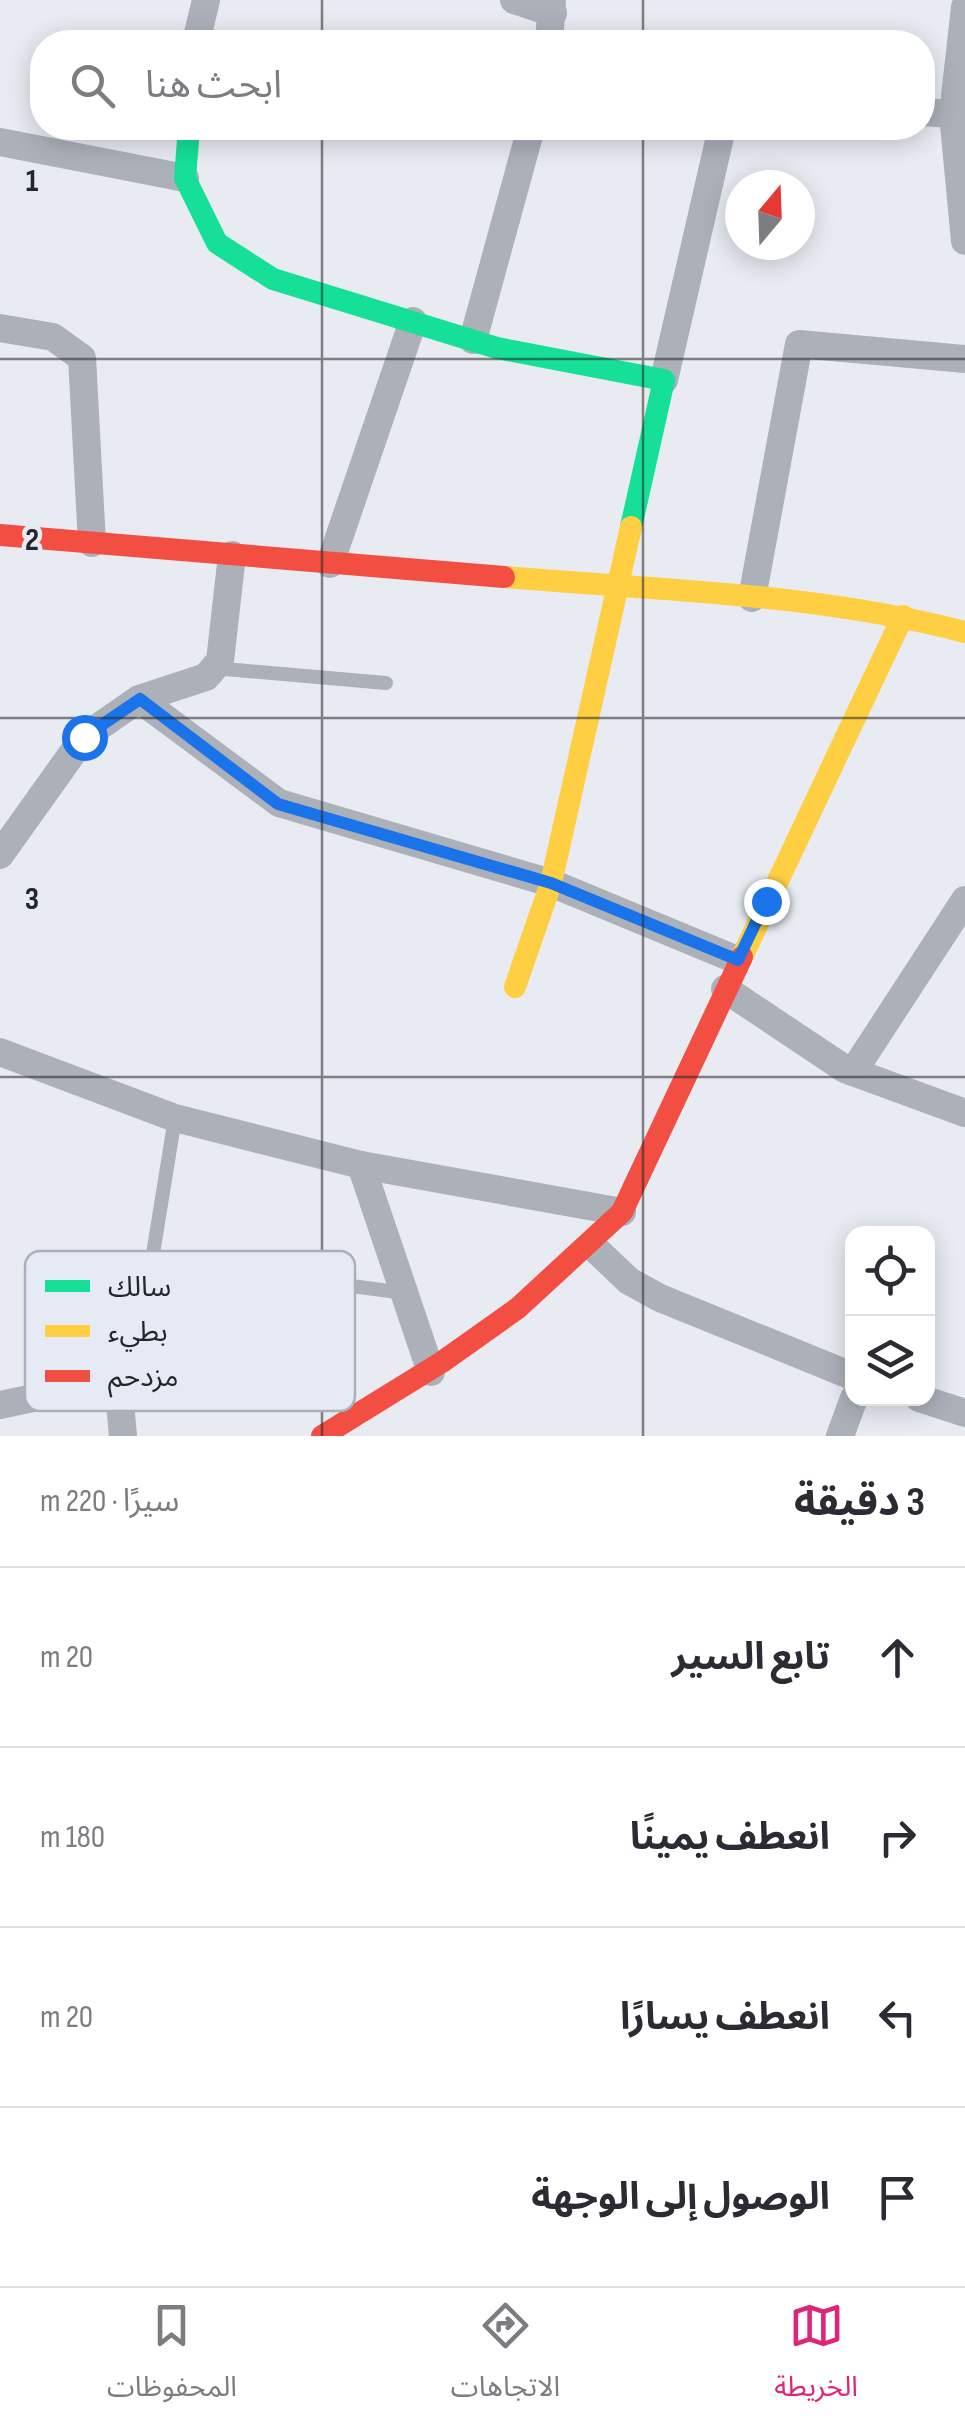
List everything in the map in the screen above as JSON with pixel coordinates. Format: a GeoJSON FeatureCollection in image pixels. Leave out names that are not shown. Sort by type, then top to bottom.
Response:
{"type":"FeatureCollection","features":[{"type":"Feature","properties":{"kind":"street"},"geometry":{"type":"LineString","coordinates":[[199,30],[206,0]]}},
{"type":"Feature","properties":{"kind":"street"},"geometry":{"type":"LineString","coordinates":[[514,0],[553,6]]}},
{"type":"Feature","properties":{"kind":"street"},"geometry":{"type":"LineString","coordinates":[[965,8],[953,114],[965,241]]}},
{"type":"Feature","properties":{"kind":"street"},"geometry":{"type":"LineString","coordinates":[[935,113],[953,114]]}},
{"type":"Feature","properties":{"kind":"street"},"geometry":{"type":"LineString","coordinates":[[188,140],[185,178],[216,243],[273,279],[473,340],[664,380]]}},
{"type":"Feature","properties":{"kind":"street"},"geometry":{"type":"LineString","coordinates":[[473,340],[528,140]]}},
{"type":"Feature","properties":{"kind":"street"},"geometry":{"type":"LineString","coordinates":[[515,987],[551,883],[719,140]]}},
{"type":"Feature","properties":{"kind":"street"},"geometry":{"type":"LineString","coordinates":[[0,142],[185,178]]}},
{"type":"Feature","properties":{"kind":"street"},"geometry":{"type":"LineString","coordinates":[[330,564],[412,322]]}},
{"type":"Feature","properties":{"kind":"street"},"geometry":{"type":"LineString","coordinates":[[0,328],[53,337],[82,358],[92,543]]}},
{"type":"Feature","properties":{"kind":"street"},"geometry":{"type":"LineString","coordinates":[[752,598],[798,344],[965,359]]}},
{"type":"Feature","properties":{"kind":"street"},"geometry":{"type":"LineString","coordinates":[[0,535],[752,598],[903,616],[965,632]]}},
{"type":"Feature","properties":{"kind":"street"},"geometry":{"type":"LineString","coordinates":[[0,855],[84,737],[140,699],[206,677],[220,660],[232,556]]}},
{"type":"Feature","properties":{"kind":"street"},"geometry":{"type":"LineString","coordinates":[[331,1433],[431,1372],[508,1316],[592,1246],[622,1212],[903,616]]}},
{"type":"Feature","properties":{"kind":"street"},"geometry":{"type":"LineString","coordinates":[[140,699],[278,804],[551,883],[738,960]]}},
{"type":"Feature","properties":{"kind":"street"},"geometry":{"type":"LineString","coordinates":[[853,1072],[965,900]]}},
{"type":"Feature","properties":{"kind":"street"},"geometry":{"type":"LineString","coordinates":[[725,989],[853,1072],[965,1113]]}},
{"type":"Feature","properties":{"kind":"street"},"geometry":{"type":"LineString","coordinates":[[0,1052],[176,1118],[361,1165],[622,1212]]}},
{"type":"Feature","properties":{"kind":"street"},"geometry":{"type":"LineString","coordinates":[[361,1165],[431,1372]]}},
{"type":"Feature","properties":{"kind":"street"},"geometry":{"type":"LineString","coordinates":[[592,1246],[629,1281],[660,1298],[845,1373]]}},
{"type":"Feature","properties":{"kind":"street"},"geometry":{"type":"LineString","coordinates":[[0,1405],[25,1400]]}},
{"type":"Feature","properties":{"kind":"street"},"geometry":{"type":"LineString","coordinates":[[935,1403],[965,1413]]}},
{"type":"Feature","properties":{"kind":"street"},"geometry":{"type":"LineString","coordinates":[[840,1436],[851,1406]]}},
{"type":"Feature","properties":{"kind":"street"},"geometry":{"type":"LineString","coordinates":[[120,1411],[122,1436]]}},
{"type":"Feature","properties":{"kind":"lane"},"geometry":{"type":"LineString","coordinates":[[213,668],[386,683]]}},
{"type":"Feature","properties":{"kind":"lane"},"geometry":{"type":"LineString","coordinates":[[154,1251],[176,1118]]}},
{"type":"Feature","properties":{"kind":"lane"},"geometry":{"type":"LineString","coordinates":[[355,1286],[405,1293]]}},
{"type":"Feature","properties":{"kind":"traffic: fast"},"geometry":{"type":"LineString","coordinates":[[188,140],[185,178],[217,243],[273,279],[497,348],[664,380],[631,527]]}},
{"type":"Feature","properties":{"kind":"traffic: slow"},"geometry":{"type":"LineString","coordinates":[[515,987],[551,883],[631,527]]}},
{"type":"Feature","properties":{"kind":"traffic: slow"},"geometry":{"type":"LineString","coordinates":[[504,577],[794,601],[965,632]]}},
{"type":"Feature","properties":{"kind":"traffic: slow"},"geometry":{"type":"LineString","coordinates":[[742,957],[903,616]]}},
{"type":"Feature","properties":{"kind":"traffic: jam"},"geometry":{"type":"LineString","coordinates":[[0,535],[504,577]]}},
{"type":"Feature","properties":{"kind":"traffic: jam"},"geometry":{"type":"LineString","coordinates":[[322,1436],[442,1362],[518,1308],[622,1212],[742,957]]}},
{"type":"Feature","properties":{"kind":"route"},"geometry":{"type":"LineString","coordinates":[[84,737],[140,699],[278,804],[551,883],[738,960],[766,901]]}}]}
